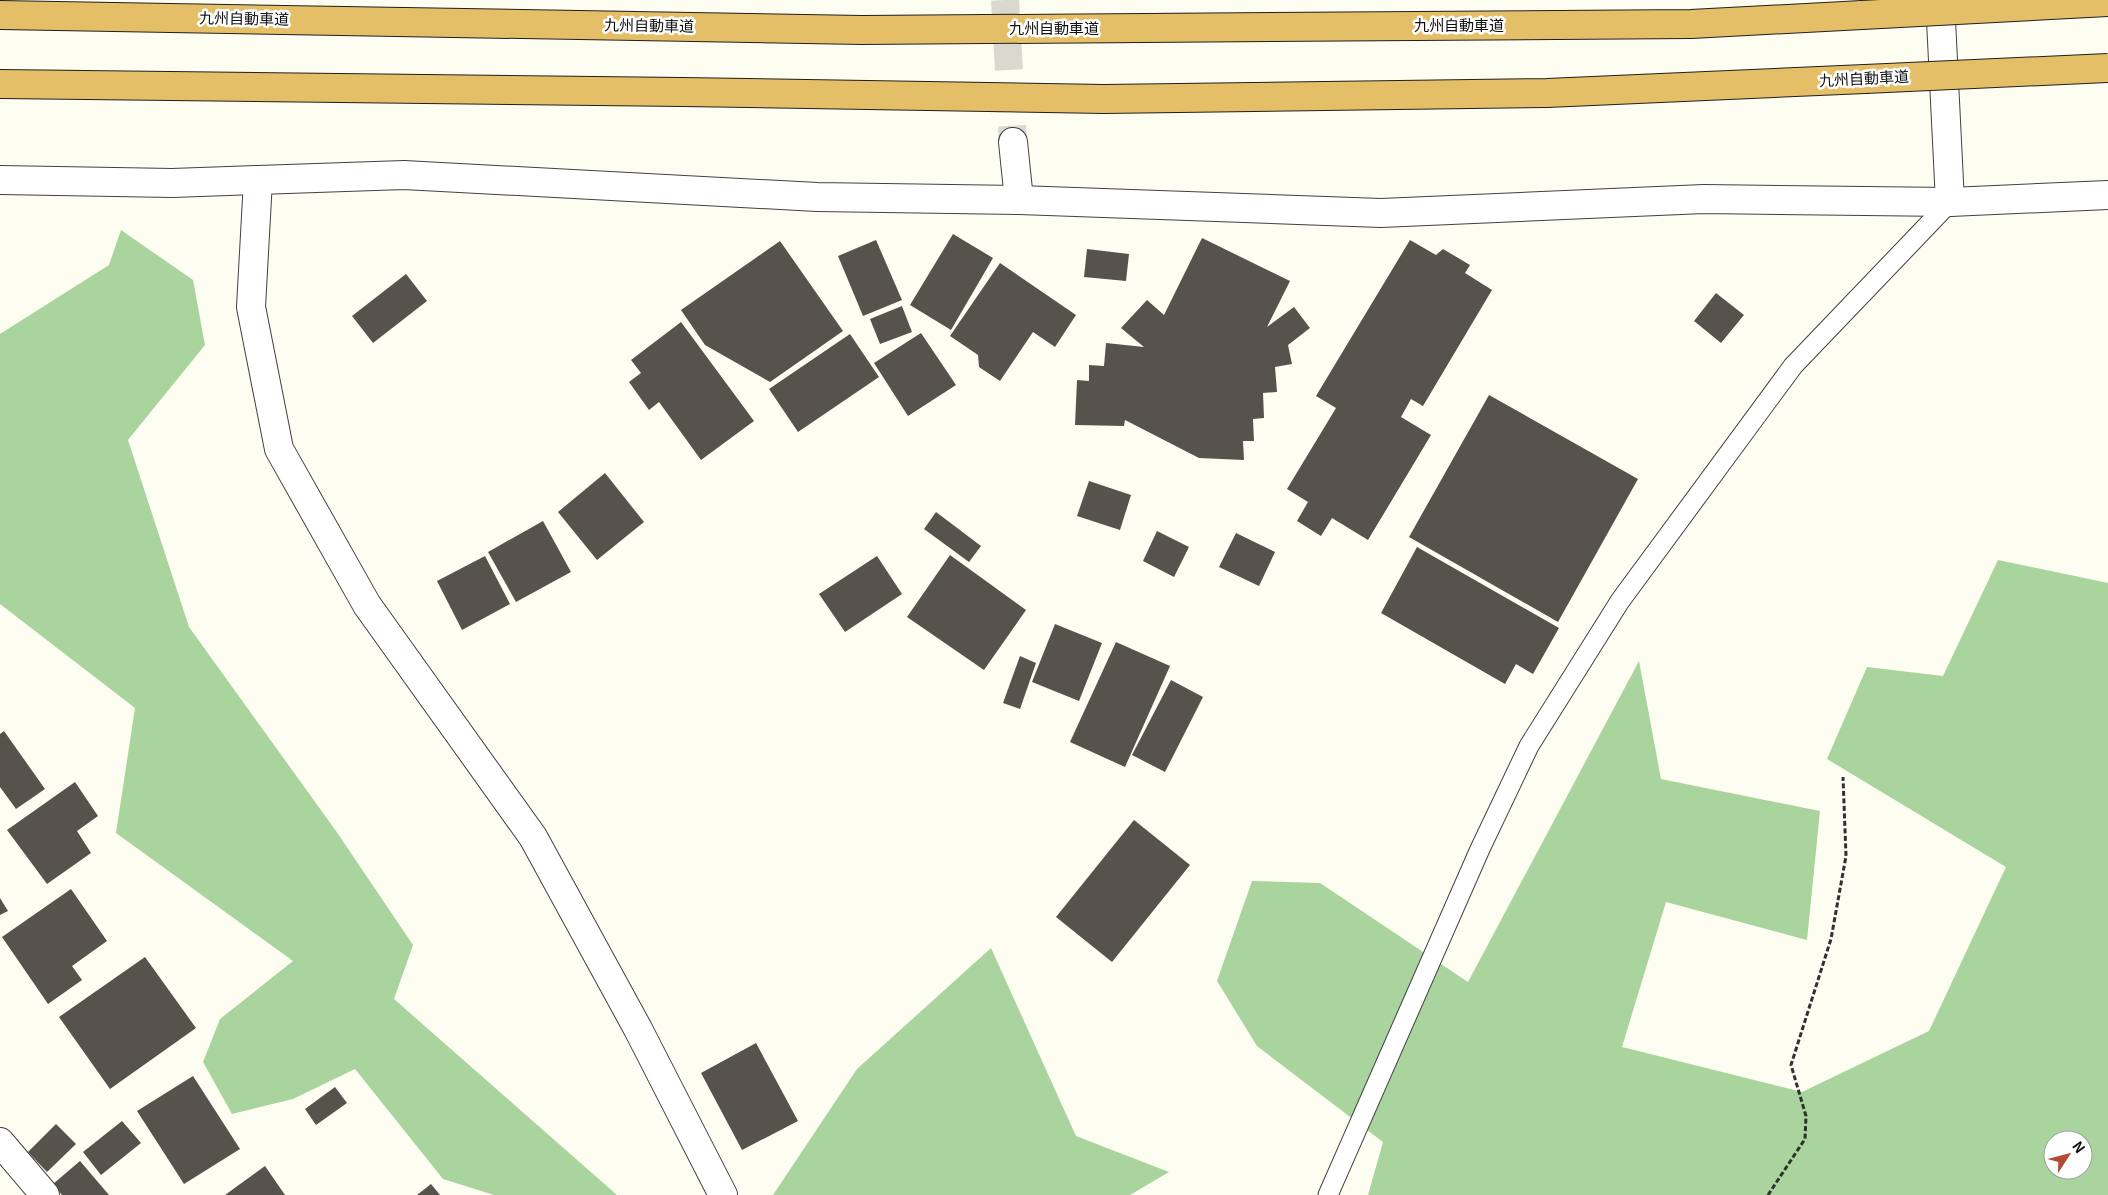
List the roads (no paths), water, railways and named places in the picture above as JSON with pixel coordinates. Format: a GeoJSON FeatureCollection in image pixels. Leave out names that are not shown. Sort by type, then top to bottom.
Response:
{"type":"FeatureCollection","features":[{"type":"Feature","properties":{"kind":"highway","name":"九州自動車道"},"geometry":{"type":"LineString","coordinates":[[0,15],[862,30],[1691,24],[2108,2]]}},
{"type":"Feature","properties":{"kind":"highway","name":"九州自動車道"},"geometry":{"type":"LineString","coordinates":[[0,84],[703,92],[1104,99],[1547,93],[2108,68]]}},
{"type":"Feature","properties":{"kind":"street"},"geometry":{"type":"LineString","coordinates":[[1940,0],[1950,202]]}},
{"type":"Feature","properties":{"kind":"street"},"geometry":{"type":"LineString","coordinates":[[1012,142],[1019,200]]}},
{"type":"Feature","properties":{"kind":"street"},"geometry":{"type":"LineString","coordinates":[[0,180],[172,182],[404,175],[817,197],[1019,200],[1381,213],[1704,199],[1950,202],[2108,195]]}},
{"type":"Feature","properties":{"kind":"street"},"geometry":{"type":"LineString","coordinates":[[258,180],[251,307],[279,449],[367,605],[533,837],[638,1029],[723,1195]]}},
{"type":"Feature","properties":{"kind":"street"},"geometry":{"type":"LineString","coordinates":[[0,1142],[46,1195]]}},
{"type":"Feature","properties":{"kind":"lane"},"geometry":{"type":"LineString","coordinates":[[1328,1195],[1480,849],[1529,746],[1620,601],[1793,366],[1950,202]]}},
{"type":"Feature","properties":{"kind":"tunnel"},"geometry":{"type":"LineString","coordinates":[[1005,0],[1013,142]]}}]}
